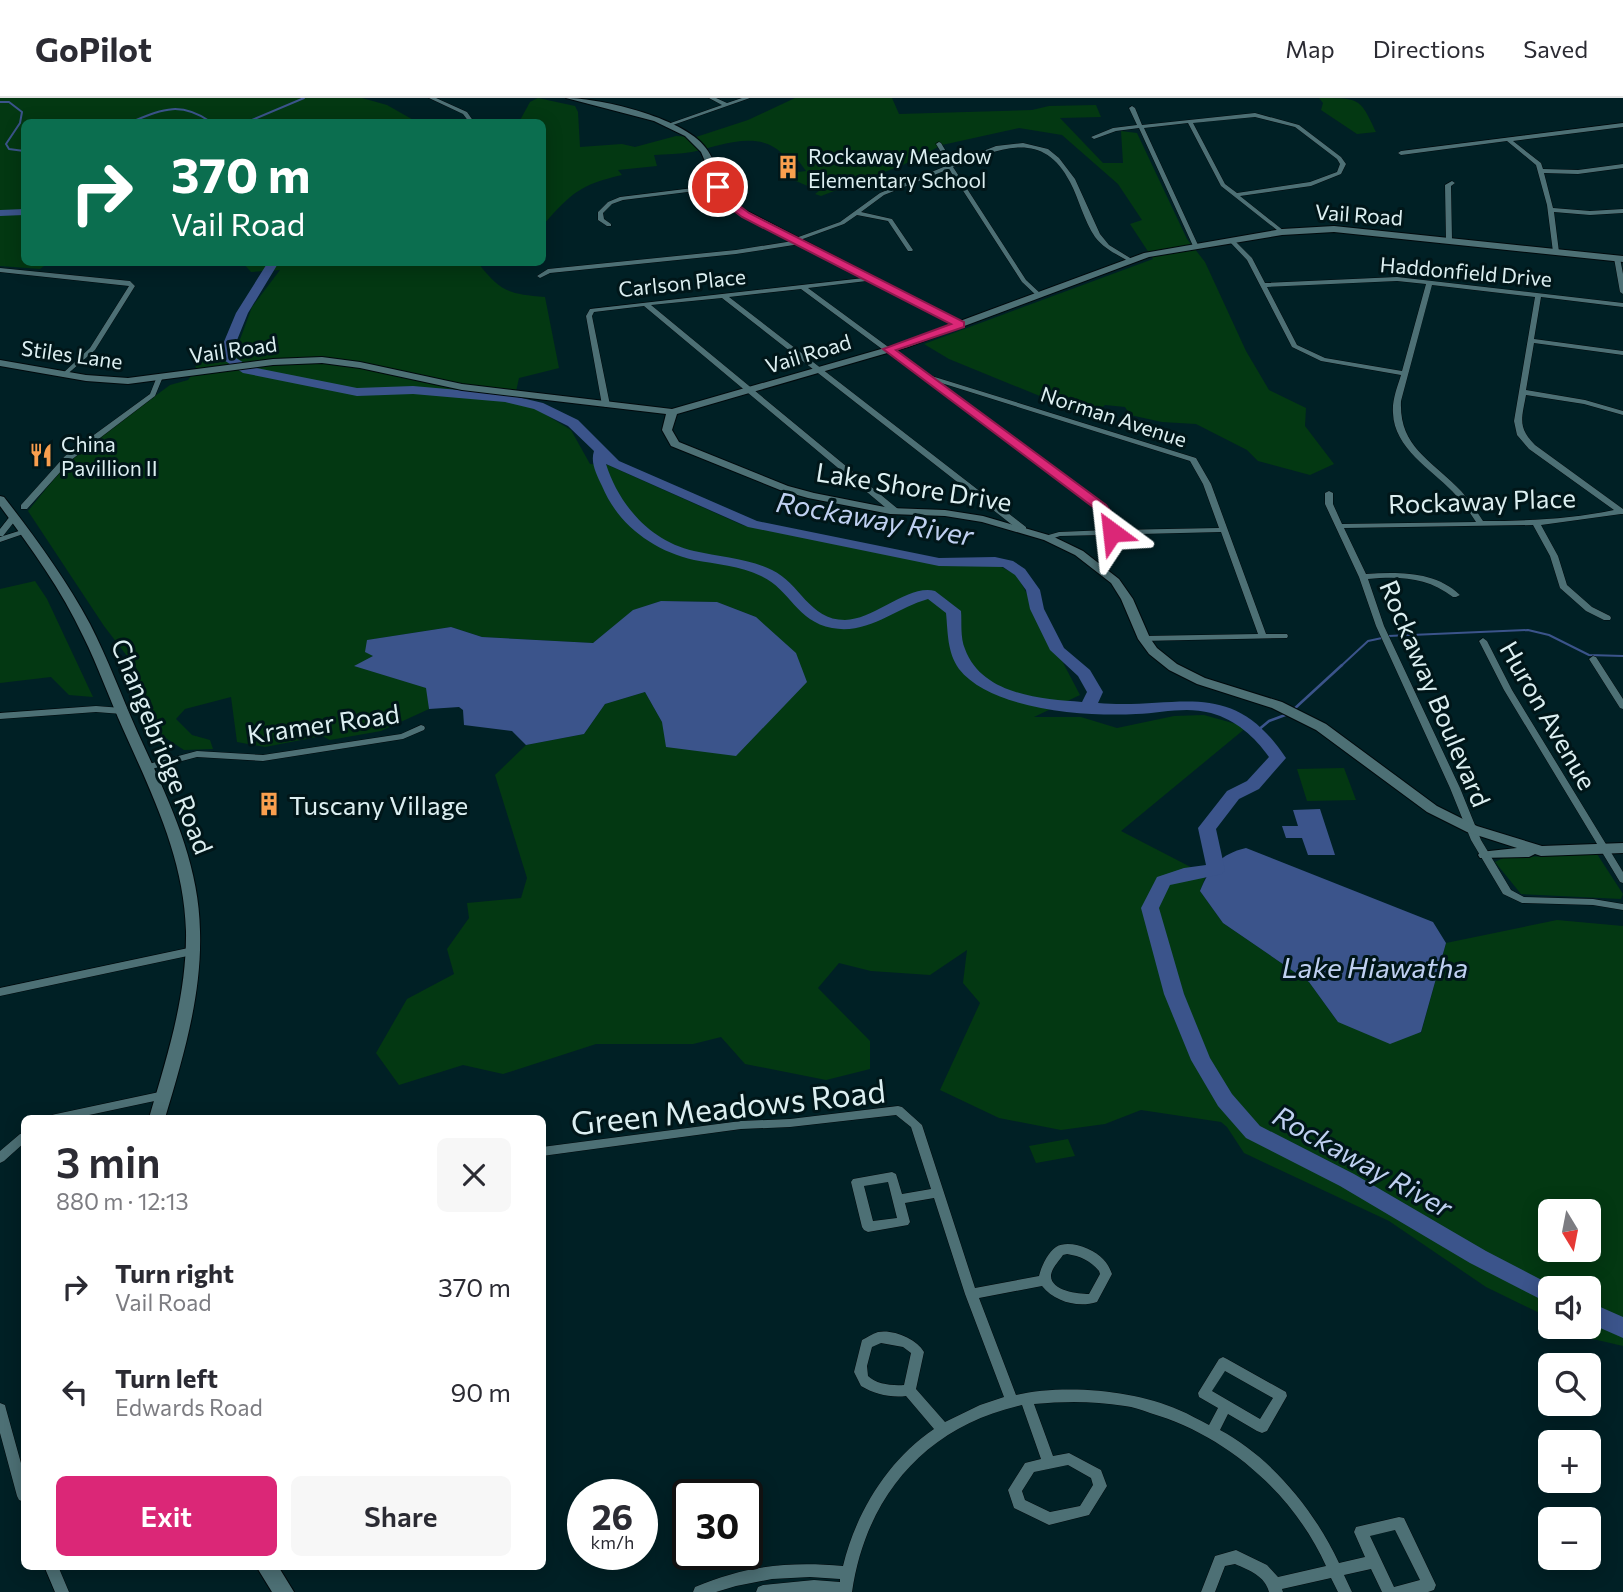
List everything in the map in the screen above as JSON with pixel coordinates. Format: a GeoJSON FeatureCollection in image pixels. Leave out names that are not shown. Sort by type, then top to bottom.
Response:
{"type":"FeatureCollection","features":[{"type":"Feature","properties":{"kind":"street"},"geometry":{"type":"LineString","coordinates":[[432,98],[465,113],[469,119]]}},
{"type":"Feature","properties":{"kind":"street"},"geometry":{"type":"LineString","coordinates":[[570,98],[668,125],[683,132],[701,146],[718,187],[736,209],[960,325]]}},
{"type":"Feature","properties":{"kind":"street"},"geometry":{"type":"LineString","coordinates":[[712,98],[727,105]]}},
{"type":"Feature","properties":{"kind":"street"},"geometry":{"type":"LineString","coordinates":[[668,125],[747,98]]}},
{"type":"Feature","properties":{"kind":"street"},"geometry":{"type":"LineString","coordinates":[[1132,108],[1195,245]]}},
{"type":"Feature","properties":{"kind":"street"},"geometry":{"type":"LineString","coordinates":[[1094,137],[1108,130],[1244,115],[1278,119],[1301,128],[1343,164],[1342,170],[1335,176],[1311,184],[1236,195]]}},
{"type":"Feature","properties":{"kind":"street"},"geometry":{"type":"LineString","coordinates":[[1189,121],[1219,180],[1282,232]]}},
{"type":"Feature","properties":{"kind":"street"},"geometry":{"type":"LineString","coordinates":[[1401,153],[1623,125]]}},
{"type":"Feature","properties":{"kind":"street"},"geometry":{"type":"LineString","coordinates":[[1509,140],[1533,157],[1541,171],[1556,251]]}},
{"type":"Feature","properties":{"kind":"street"},"geometry":{"type":"LineString","coordinates":[[939,144],[1024,281],[1039,295]]}},
{"type":"Feature","properties":{"kind":"street"},"geometry":{"type":"LineString","coordinates":[[540,276],[548,271],[759,248],[797,241],[842,223],[859,213],[872,199],[1003,146],[1023,145],[1046,150],[1057,159],[1072,179],[1097,235],[1107,246],[1132,261]]}},
{"type":"Feature","properties":{"kind":"street"},"geometry":{"type":"LineString","coordinates":[[1541,171],[1578,172],[1623,166]]}},
{"type":"Feature","properties":{"kind":"street"},"geometry":{"type":"LineString","coordinates":[[1449,240],[1448,185],[1452,183]]}},
{"type":"Feature","properties":{"kind":"street"},"geometry":{"type":"LineString","coordinates":[[609,225],[600,218],[600,213],[606,206],[622,198],[636,194],[718,187]]}},
{"type":"Feature","properties":{"kind":"street"},"geometry":{"type":"LineString","coordinates":[[1550,210],[1590,213],[1623,211]]}},
{"type":"Feature","properties":{"kind":"street"},"geometry":{"type":"LineString","coordinates":[[859,213],[890,220],[910,250]]}},
{"type":"Feature","properties":{"kind":"street","name":"Vail Road"},"geometry":{"type":"LineString","coordinates":[[159,379],[262,363],[335,361],[462,387],[672,412],[888,349],[1132,261],[1165,250],[1195,245],[1282,232],[1334,229],[1620,258]]}},
{"type":"Feature","properties":{"kind":"street"},"geometry":{"type":"LineString","coordinates":[[1231,240],[1250,259],[1292,343],[1299,350],[1332,362],[1405,374]]}},
{"type":"Feature","properties":{"kind":"street"},"geometry":{"type":"LineString","coordinates":[[1620,258],[1623,292]]}},
{"type":"Feature","properties":{"kind":"street"},"geometry":{"type":"LineString","coordinates":[[0,270],[127,282],[132,286],[100,341],[64,375]]}},
{"type":"Feature","properties":{"kind":"street","name":"Carlson Place"},"geometry":{"type":"LineString","coordinates":[[606,405],[589,312],[873,279]]}},
{"type":"Feature","properties":{"kind":"street","name":"Haddonfield Drive"},"geometry":{"type":"LineString","coordinates":[[1263,285],[1320,284],[1370,279],[1623,305]]}},
{"type":"Feature","properties":{"kind":"street"},"geometry":{"type":"LineString","coordinates":[[1429,283],[1395,415],[1398,428],[1412,449],[1462,497],[1481,524]]}},
{"type":"Feature","properties":{"kind":"street"},"geometry":{"type":"LineString","coordinates":[[803,287],[1101,508],[1107,516],[1112,532]]}},
{"type":"Feature","properties":{"kind":"street"},"geometry":{"type":"LineString","coordinates":[[1538,295],[1518,421],[1525,441],[1622,512]]}},
{"type":"Feature","properties":{"kind":"street"},"geometry":{"type":"LineString","coordinates":[[724,296],[1023,529]]}},
{"type":"Feature","properties":{"kind":"street"},"geometry":{"type":"LineString","coordinates":[[645,304],[895,511]]}},
{"type":"Feature","properties":{"kind":"street"},"geometry":{"type":"LineString","coordinates":[[1531,341],[1623,353]]}},
{"type":"Feature","properties":{"kind":"street","name":"Stiles Lane"},"geometry":{"type":"LineString","coordinates":[[0,363],[102,380],[159,379],[153,395],[68,458],[0,534]]}},
{"type":"Feature","properties":{"kind":"street","name":"Norman Avenue"},"geometry":{"type":"LineString","coordinates":[[922,375],[1189,458],[1198,465],[1263,636]]}},
{"type":"Feature","properties":{"kind":"street"},"geometry":{"type":"LineString","coordinates":[[1523,392],[1577,401],[1623,413]]}},
{"type":"Feature","properties":{"kind":"street","name":"Lake Shore Drive"},"geometry":{"type":"LineString","coordinates":[[672,412],[667,435],[679,447],[784,488],[842,503],[895,511],[967,516],[1023,529],[1079,553],[1115,581],[1127,598],[1144,639],[1163,660],[1185,674],[1300,715],[1341,739],[1416,799],[1472,829],[1541,851]]}},
{"type":"Feature","properties":{"kind":"street","name":"Rockaway Boulevard"},"geometry":{"type":"LineString","coordinates":[[1329,493],[1329,504],[1363,578],[1380,626],[1472,829],[1507,892],[1522,900],[1593,902],[1623,906]]}},
{"type":"Feature","properties":{"kind":"street","name":"Changebridge Road"},"geometry":{"type":"LineString","coordinates":[[0,499],[19,512],[25,532],[51,568],[83,622],[148,767],[173,829],[186,871],[191,893],[193,951],[186,1009],[158,1115]]}},
{"type":"Feature","properties":{"kind":"street","name":"Rockaway Place"},"geometry":{"type":"LineString","coordinates":[[1341,526],[1536,523],[1622,512]]}},
{"type":"Feature","properties":{"kind":"street"},"geometry":{"type":"LineString","coordinates":[[1536,523],[1554,556],[1563,586],[1589,610],[1607,618]]}},
{"type":"Feature","properties":{"kind":"street"},"geometry":{"type":"LineString","coordinates":[[1048,538],[1059,534],[1224,530]]}},
{"type":"Feature","properties":{"kind":"street"},"geometry":{"type":"LineString","coordinates":[[0,540],[25,532]]}},
{"type":"Feature","properties":{"kind":"street"},"geometry":{"type":"LineString","coordinates":[[1363,578],[1423,577],[1435,580],[1456,595]]}},
{"type":"Feature","properties":{"kind":"street"},"geometry":{"type":"LineString","coordinates":[[1144,639],[1284,636]]}},
{"type":"Feature","properties":{"kind":"street","name":"Huron Avenue"},"geometry":{"type":"LineString","coordinates":[[1483,642],[1508,690],[1623,880]]}},
{"type":"Feature","properties":{"kind":"street"},"geometry":{"type":"LineString","coordinates":[[1593,659],[1623,706]]}},
{"type":"Feature","properties":{"kind":"street"},"geometry":{"type":"LineString","coordinates":[[0,716],[96,709],[122,711]]}},
{"type":"Feature","properties":{"kind":"street","name":"Kramer Road"},"geometry":{"type":"LineString","coordinates":[[148,767],[197,754],[276,757],[403,736],[421,727]]}},
{"type":"Feature","properties":{"kind":"street","name":"Lake Shore Drive"},"geometry":{"type":"LineString","coordinates":[[1485,855],[1623,848]]}},
{"type":"Feature","properties":{"kind":"street"},"geometry":{"type":"LineString","coordinates":[[0,992],[193,951]]}},
{"type":"Feature","properties":{"kind":"street"},"geometry":{"type":"LineString","coordinates":[[69,1115],[127,1101],[163,1096]]}},
{"type":"Feature","properties":{"kind":"street","name":"Green Meadows Road"},"geometry":{"type":"LineString","coordinates":[[546,1151],[741,1125],[790,1123],[898,1110],[916,1125],[971,1294],[1049,1462]]}},
{"type":"Feature","properties":{"kind":"street"},"geometry":{"type":"LineString","coordinates":[[0,1158],[21,1140]]}},
{"type":"Feature","properties":{"kind":"street"},"geometry":{"type":"LineString","coordinates":[[892,1177],[898,1199],[904,1222],[868,1227],[857,1182],[892,1177]]}},
{"type":"Feature","properties":{"kind":"street"},"geometry":{"type":"LineString","coordinates":[[898,1199],[936,1193]]}},
{"type":"Feature","properties":{"kind":"street"},"geometry":{"type":"LineString","coordinates":[[1067,1249],[1100,1262],[1106,1274],[1093,1298],[1079,1301],[1052,1289],[1046,1280],[1045,1273],[1059,1251],[1067,1249]]}},
{"type":"Feature","properties":{"kind":"street"},"geometry":{"type":"LineString","coordinates":[[971,1294],[1046,1280]]}},
{"type":"Feature","properties":{"kind":"street"},"geometry":{"type":"LineString","coordinates":[[880,1337],[911,1343],[916,1347],[918,1352],[909,1390],[902,1392],[863,1382],[860,1375],[866,1344],[880,1337]]}},
{"type":"Feature","properties":{"kind":"street"},"geometry":{"type":"LineString","coordinates":[[1223,1363],[1281,1395],[1262,1427],[1226,1406],[1204,1393],[1223,1363]]}},
{"type":"Feature","properties":{"kind":"street"},"geometry":{"type":"LineString","coordinates":[[909,1390],[943,1430]]}},
{"type":"Feature","properties":{"kind":"street"},"geometry":{"type":"LineString","coordinates":[[763,1592],[814,1587],[845,1591],[858,1537],[878,1497],[900,1467],[943,1430],[986,1409],[1019,1400],[1078,1394],[1133,1401],[1170,1412],[1212,1432],[1262,1467],[1290,1495],[1320,1537],[1338,1570],[1345,1592]]}},
{"type":"Feature","properties":{"kind":"street"},"geometry":{"type":"LineString","coordinates":[[1212,1432],[1226,1406]]}},
{"type":"Feature","properties":{"kind":"street"},"geometry":{"type":"LineString","coordinates":[[0,1409],[21,1485]]}},
{"type":"Feature","properties":{"kind":"street"},"geometry":{"type":"LineString","coordinates":[[1069,1459],[1096,1474],[1100,1486],[1084,1511],[1049,1519],[1019,1504],[1015,1490],[1030,1467],[1049,1462],[1069,1459]]}},
{"type":"Feature","properties":{"kind":"street"},"geometry":{"type":"LineString","coordinates":[[1390,1592],[1361,1532],[1399,1524],[1429,1584],[1397,1592]]}},
{"type":"Feature","properties":{"kind":"street"},"geometry":{"type":"LineString","coordinates":[[1208,1592],[1220,1561],[1236,1557],[1268,1573],[1276,1588],[1375,1561]]}},
{"type":"Feature","properties":{"kind":"street"},"geometry":{"type":"LineString","coordinates":[[53,1570],[62,1592]]}},
{"type":"Feature","properties":{"kind":"street"},"geometry":{"type":"LineString","coordinates":[[269,1570],[284,1592]]}},
{"type":"Feature","properties":{"kind":"street"},"geometry":{"type":"LineString","coordinates":[[700,1592],[736,1579],[765,1573],[804,1570],[848,1573]]}},
{"type":"Feature","properties":{"kind":"green space"},"geometry":{"type":"Polygon","coordinates":[[[0,98],[362,98],[387,105],[412,119],[21,119],[21,266],[44,266],[40,269],[0,266],[0,98]]]}},
{"type":"Feature","properties":{"kind":"green space"},"geometry":{"type":"Polygon","coordinates":[[[538,98],[575,106],[578,112],[580,147],[622,144],[635,147],[676,136],[696,137],[748,120],[795,98],[892,98],[899,114],[1096,105],[1101,117],[1060,118],[1103,163],[1123,163],[1121,131],[1137,133],[1187,239],[1205,262],[1246,351],[1269,390],[1306,408],[1305,426],[1334,464],[1310,475],[1258,461],[1247,450],[1196,424],[1162,422],[1130,415],[1125,407],[1105,405],[1091,417],[949,359],[924,344],[1153,259],[1130,224],[1142,220],[1118,184],[1062,135],[1019,128],[942,145],[903,165],[821,196],[815,194],[819,191],[796,181],[790,173],[806,171],[795,156],[785,157],[776,148],[765,143],[741,141],[692,152],[654,155],[657,166],[618,170],[622,175],[577,192],[546,222],[546,119],[521,119],[530,102],[538,98]]]}},
{"type":"Feature","properties":{"kind":"green space"},"geometry":{"type":"Polygon","coordinates":[[[1319,98],[1357,102],[1366,112],[1376,132],[1357,134],[1321,110],[1323,103],[1319,98]]]}},
{"type":"Feature","properties":{"kind":"green space"},"geometry":{"type":"Polygon","coordinates":[[[246,266],[481,266],[506,290],[545,297],[559,368],[519,378],[515,396],[571,430],[590,464],[608,465],[742,525],[937,564],[997,565],[1017,575],[1080,695],[1034,717],[1081,717],[1117,728],[1174,716],[1204,715],[1247,727],[1121,831],[1206,875],[1200,891],[1223,923],[1309,982],[1338,1022],[1421,1033],[1446,943],[1557,920],[1623,926],[1623,1346],[1593,1339],[1601,1339],[1601,1276],[1538,1276],[1538,1312],[1486,1287],[1389,1221],[1244,1153],[1221,1122],[1141,1110],[1105,1124],[1061,1130],[999,1118],[940,1090],[980,1003],[963,983],[967,950],[930,975],[871,971],[839,963],[818,988],[870,1041],[870,1069],[826,1080],[745,1064],[721,1037],[693,1044],[596,1044],[503,1074],[463,1065],[399,1085],[376,1053],[407,999],[454,974],[447,949],[469,918],[467,903],[521,898],[527,878],[495,775],[526,745],[584,734],[605,704],[645,692],[662,722],[756,617],[716,602],[661,601],[634,610],[593,643],[482,637],[451,627],[368,640],[373,656],[355,666],[427,688],[429,709],[381,731],[330,740],[322,736],[265,747],[237,742],[231,697],[185,709],[176,719],[192,735],[210,740],[213,749],[184,750],[143,723],[126,670],[137,669],[104,626],[28,511],[58,474],[83,449],[170,385],[188,380],[196,369],[194,359],[235,353],[252,307],[280,270],[251,272],[246,266]]]}},
{"type":"Feature","properties":{"kind":"green space"},"geometry":{"type":"Polygon","coordinates":[[[35,581],[47,599],[93,697],[69,695],[51,677],[0,683],[0,589],[35,581]]]}},
{"type":"Feature","properties":{"kind":"green space"},"geometry":{"type":"Polygon","coordinates":[[[1344,768],[1356,800],[1307,801],[1297,769],[1344,768]]]}},
{"type":"Feature","properties":{"kind":"green space"},"geometry":{"type":"Polygon","coordinates":[[[1597,854],[1623,894],[1621,899],[1521,894],[1495,862],[1503,858],[1597,854]]]}},
{"type":"Feature","properties":{"kind":"green space"},"geometry":{"type":"Polygon","coordinates":[[[1068,1139],[1075,1156],[1036,1163],[1029,1146],[1068,1139]]]}},
{"type":"Feature","properties":{"kind":"water"},"geometry":{"type":"Polygon","coordinates":[[[661,601],[717,602],[756,617],[796,653],[807,682],[736,756],[666,747],[662,722],[645,692],[605,704],[584,734],[526,745],[512,731],[464,725],[463,710],[459,707],[429,709],[426,688],[354,666],[373,656],[365,652],[367,640],[451,627],[482,637],[593,643],[633,610],[661,601]]]}},
{"type":"Feature","properties":{"kind":"water"},"geometry":{"type":"Polygon","coordinates":[[[1320,809],[1335,855],[1308,855],[1302,838],[1286,838],[1282,826],[1298,826],[1293,810],[1320,809]]]}},
{"type":"Feature","properties":{"kind":"water","name":"Lake Hiawatha"},"geometry":{"type":"Polygon","coordinates":[[[1246,848],[1433,922],[1446,943],[1421,1032],[1390,1044],[1338,1022],[1309,982],[1223,923],[1200,891],[1217,863],[1229,854],[1246,848]]]}},
{"type":"Feature","properties":{"kind":"waterway"},"geometry":{"type":"LineString","coordinates":[[254,119],[304,98]]}},
{"type":"Feature","properties":{"kind":"waterway"},"geometry":{"type":"LineString","coordinates":[[0,102],[9,102],[22,112],[20,123],[6,144],[9,149],[21,151]]}},
{"type":"Feature","properties":{"kind":"waterway"},"geometry":{"type":"LineString","coordinates":[[139,119],[171,109],[190,111],[206,119]]}},
{"type":"Feature","properties":{"kind":"waterway","name":"Rockaway River"},"geometry":{"type":"LineString","coordinates":[[0,213],[21,212]]}},
{"type":"Feature","properties":{"kind":"waterway","name":"Rockaway River"},"geometry":{"type":"LineString","coordinates":[[272,266],[242,313],[224,356],[247,370],[357,392],[413,390],[505,398],[538,406],[573,423],[614,464],[753,524],[939,562],[995,561],[1008,564],[1020,572],[1033,590],[1037,609],[1058,650],[1084,673],[1095,692],[1088,707]]}},
{"type":"Feature","properties":{"kind":"waterway"},"geometry":{"type":"LineString","coordinates":[[599,453],[599,462],[615,499],[643,532],[660,543],[676,551],[729,561],[767,573],[776,578],[813,616],[834,624],[860,623],[930,594],[953,611],[957,649],[965,666],[978,679],[1012,696],[1052,704],[1088,707]]}},
{"type":"Feature","properties":{"kind":"waterway"},"geometry":{"type":"LineString","coordinates":[[1388,636],[1528,630],[1549,635],[1589,655],[1623,656]]}},
{"type":"Feature","properties":{"kind":"waterway"},"geometry":{"type":"LineString","coordinates":[[1341,666],[1368,641],[1382,638]]}},
{"type":"Feature","properties":{"kind":"waterway"},"geometry":{"type":"LineString","coordinates":[[1293,710],[1342,665]]}},
{"type":"Feature","properties":{"kind":"waterway","name":"Rockaway River"},"geometry":{"type":"LineString","coordinates":[[1088,707],[1128,710],[1185,704],[1214,708],[1250,726],[1278,758],[1253,785],[1233,795],[1207,828],[1216,870],[1184,874],[1163,881],[1150,908],[1174,994],[1201,1060],[1225,1100],[1253,1132],[1347,1180],[1478,1257],[1538,1289]]}},
{"type":"Feature","properties":{"kind":"waterway"},"geometry":{"type":"LineString","coordinates":[[1257,731],[1269,721],[1288,714]]}},
{"type":"Feature","properties":{"kind":"waterway","name":"Rockaway River"},"geometry":{"type":"LineString","coordinates":[[1601,1318],[1623,1328]]}},
{"type":"Feature","properties":{"kind":"place","name":"Rockaway Meadow Elementary School"},"geometry":{"type":"Point","coordinates":[788,167]}},
{"type":"Feature","properties":{"kind":"place","name":"China Pavillion II"},"geometry":{"type":"Point","coordinates":[41,455]}},
{"type":"Feature","properties":{"kind":"place","name":"Tuscany Village"},"geometry":{"type":"Point","coordinates":[269,804]}},
{"type":"Feature","properties":{"kind":"route"},"geometry":{"type":"LineString","coordinates":[[718,187],[730,205],[746,215],[960,325],[888,349],[1101,508],[1107,516],[1112,532]]}}]}
